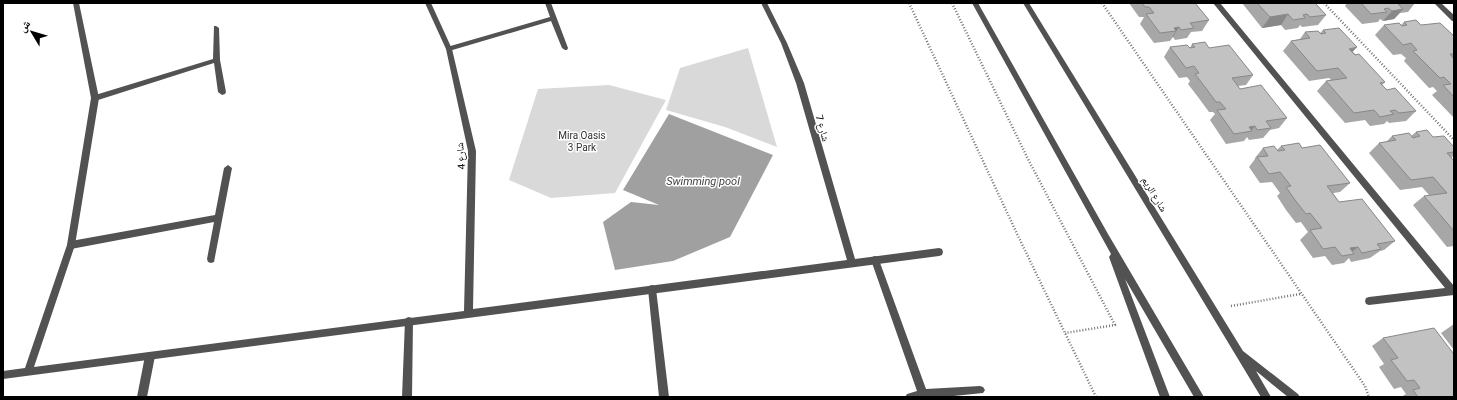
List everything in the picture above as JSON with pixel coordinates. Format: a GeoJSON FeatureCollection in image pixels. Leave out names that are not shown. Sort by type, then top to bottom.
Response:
{"type":"FeatureCollection","features":[{"type":"Feature","properties":{"kind":"street"},"geometry":{"type":"LineString","coordinates":[[28,372],[71,245],[94,98],[76,3]]}},
{"type":"Feature","properties":{"kind":"street","name":"شارع 4"},"geometry":{"type":"LineString","coordinates":[[428,3],[449,49],[472,151],[468,314]]}},
{"type":"Feature","properties":{"kind":"street"},"geometry":{"type":"LineString","coordinates":[[548,3],[565,48]]}},
{"type":"Feature","properties":{"kind":"street","name":"شارع 7"},"geometry":{"type":"LineString","coordinates":[[764,3],[784,43],[800,83],[852,263]]}},
{"type":"Feature","properties":{"kind":"street"},"geometry":{"type":"LineString","coordinates":[[975,3],[1105,236],[1199,397]]}},
{"type":"Feature","properties":{"kind":"street","name":"شارع الريم"},"geometry":{"type":"LineString","coordinates":[[1026,3],[1266,397]]}},
{"type":"Feature","properties":{"kind":"street"},"geometry":{"type":"LineString","coordinates":[[1216,3],[1453,291]]}},
{"type":"Feature","properties":{"kind":"street"},"geometry":{"type":"LineString","coordinates":[[1437,3],[1454,19]]}},
{"type":"Feature","properties":{"kind":"street"},"geometry":{"type":"LineString","coordinates":[[449,49],[554,18]]}},
{"type":"Feature","properties":{"kind":"street"},"geometry":{"type":"LineString","coordinates":[[216,28],[217,60],[222,92]]}},
{"type":"Feature","properties":{"kind":"street"},"geometry":{"type":"LineString","coordinates":[[94,98],[217,60]]}},
{"type":"Feature","properties":{"kind":"street"},"geometry":{"type":"LineString","coordinates":[[211,259],[228,168]]}},
{"type":"Feature","properties":{"kind":"street"},"geometry":{"type":"LineString","coordinates":[[71,245],[218,218]]}},
{"type":"Feature","properties":{"kind":"street"},"geometry":{"type":"LineString","coordinates":[[1105,236],[1165,397]]}},
{"type":"Feature","properties":{"kind":"street"},"geometry":{"type":"LineString","coordinates":[[3,375],[939,252]]}},
{"type":"Feature","properties":{"kind":"street"},"geometry":{"type":"LineString","coordinates":[[875,260],[922,394]]}},
{"type":"Feature","properties":{"kind":"street"},"geometry":{"type":"LineString","coordinates":[[652,289],[664,397]]}},
{"type":"Feature","properties":{"kind":"street"},"geometry":{"type":"LineString","coordinates":[[1369,301],[1453,291]]}},
{"type":"Feature","properties":{"kind":"street"},"geometry":{"type":"LineString","coordinates":[[407,397],[409,321]]}},
{"type":"Feature","properties":{"kind":"street"},"geometry":{"type":"LineString","coordinates":[[1238,351],[1295,397]]}},
{"type":"Feature","properties":{"kind":"street"},"geometry":{"type":"LineString","coordinates":[[142,397],[150,356]]}},
{"type":"Feature","properties":{"kind":"street"},"geometry":{"type":"LineString","coordinates":[[910,397],[922,394],[980,390]]}},
{"type":"Feature","properties":{"kind":"path"},"geometry":{"type":"LineString","coordinates":[[909,3],[1096,397]]}},
{"type":"Feature","properties":{"kind":"path"},"geometry":{"type":"LineString","coordinates":[[952,3],[1028,159],[1115,325],[1065,333]]}},
{"type":"Feature","properties":{"kind":"path"},"geometry":{"type":"LineString","coordinates":[[1102,3],[1364,386],[1369,397]]}},
{"type":"Feature","properties":{"kind":"path"},"geometry":{"type":"LineString","coordinates":[[1324,3],[1454,140]]}},
{"type":"Feature","properties":{"kind":"path"},"geometry":{"type":"LineString","coordinates":[[1225,307],[1300,294]]}},
{"type":"Feature","properties":{"kind":"green space"},"geometry":{"type":"Polygon","coordinates":[[[748,48],[777,147],[725,127],[666,110],[680,68],[748,48]]]}},
{"type":"Feature","properties":{"kind":"green space","name":"Mira Oasis 3 Park"},"geometry":{"type":"Polygon","coordinates":[[[609,85],[666,100],[615,193],[551,198],[509,180],[538,89],[609,85]]]}},
{"type":"Feature","properties":{"kind":"water","name":"Swimming pool"},"geometry":{"type":"Polygon","coordinates":[[[669,114],[773,155],[730,237],[673,261],[615,270],[603,222],[631,202],[659,205],[623,190],[669,114]]]}},
{"type":"Feature","properties":{"kind":"building"},"geometry":{"type":"Polygon","coordinates":[[[1142,3],[1195,3],[1209,20],[1190,23],[1194,28],[1181,30],[1179,27],[1174,28],[1176,31],[1160,33],[1146,14],[1154,13],[1149,7],[1145,7],[1142,3]]]}},
{"type":"Feature","properties":{"kind":"building"},"geometry":{"type":"Polygon","coordinates":[[[1257,3],[1315,3],[1326,15],[1310,17],[1307,14],[1303,15],[1305,18],[1293,20],[1288,14],[1270,17],[1257,3]]]}},
{"type":"Feature","properties":{"kind":"building"},"geometry":{"type":"Polygon","coordinates":[[[1361,3],[1406,3],[1398,4],[1403,9],[1392,11],[1388,8],[1384,9],[1387,12],[1371,14],[1361,3]]]}},
{"type":"Feature","properties":{"kind":"building"},"geometry":{"type":"Polygon","coordinates":[[[1416,20],[1421,25],[1440,23],[1454,36],[1454,54],[1450,54],[1454,59],[1454,97],[1443,85],[1451,84],[1444,77],[1440,78],[1413,51],[1417,50],[1411,43],[1403,45],[1384,25],[1399,23],[1402,26],[1407,25],[1404,22],[1416,20]]]}},
{"type":"Feature","properties":{"kind":"building"},"geometry":{"type":"Polygon","coordinates":[[[1339,28],[1357,47],[1349,49],[1355,55],[1359,54],[1385,82],[1380,83],[1387,90],[1395,88],[1416,111],[1399,113],[1395,110],[1390,111],[1394,114],[1380,117],[1374,110],[1354,113],[1326,81],[1347,78],[1338,68],[1317,71],[1291,41],[1310,38],[1305,32],[1318,31],[1321,34],[1326,33],[1323,30],[1339,28]]]}},
{"type":"Feature","properties":{"kind":"building"},"geometry":{"type":"Polygon","coordinates":[[[1205,42],[1209,48],[1229,45],[1253,75],[1232,78],[1240,89],[1261,85],[1287,118],[1266,121],[1271,128],[1257,130],[1255,126],[1249,127],[1252,131],[1234,134],[1217,110],[1226,109],[1220,102],[1216,102],[1195,74],[1199,73],[1194,66],[1186,68],[1170,47],[1187,45],[1190,48],[1195,47],[1192,44],[1205,42]]]}},
{"type":"Feature","properties":{"kind":"building"},"geometry":{"type":"Polygon","coordinates":[[[1427,130],[1433,137],[1444,136],[1454,147],[1454,152],[1447,153],[1454,161],[1454,231],[1424,196],[1447,193],[1433,177],[1411,180],[1379,143],[1396,140],[1392,136],[1409,133],[1413,138],[1420,136],[1416,132],[1427,130]]]}},
{"type":"Feature","properties":{"kind":"building"},"geometry":{"type":"Polygon","coordinates":[[[1299,143],[1302,148],[1320,145],[1350,183],[1327,186],[1339,202],[1362,199],[1395,241],[1377,244],[1381,249],[1362,253],[1358,247],[1350,248],[1354,254],[1342,256],[1335,247],[1323,249],[1310,230],[1322,228],[1310,213],[1306,214],[1295,200],[1286,187],[1291,186],[1280,172],[1269,174],[1257,157],[1268,156],[1263,148],[1274,146],[1278,151],[1285,150],[1281,146],[1299,143]]]}},
{"type":"Feature","properties":{"kind":"building"},"geometry":{"type":"Polygon","coordinates":[[[1434,328],[1454,353],[1454,397],[1418,397],[1413,390],[1420,388],[1414,380],[1407,381],[1391,360],[1398,358],[1383,338],[1434,328]]]}}]}
